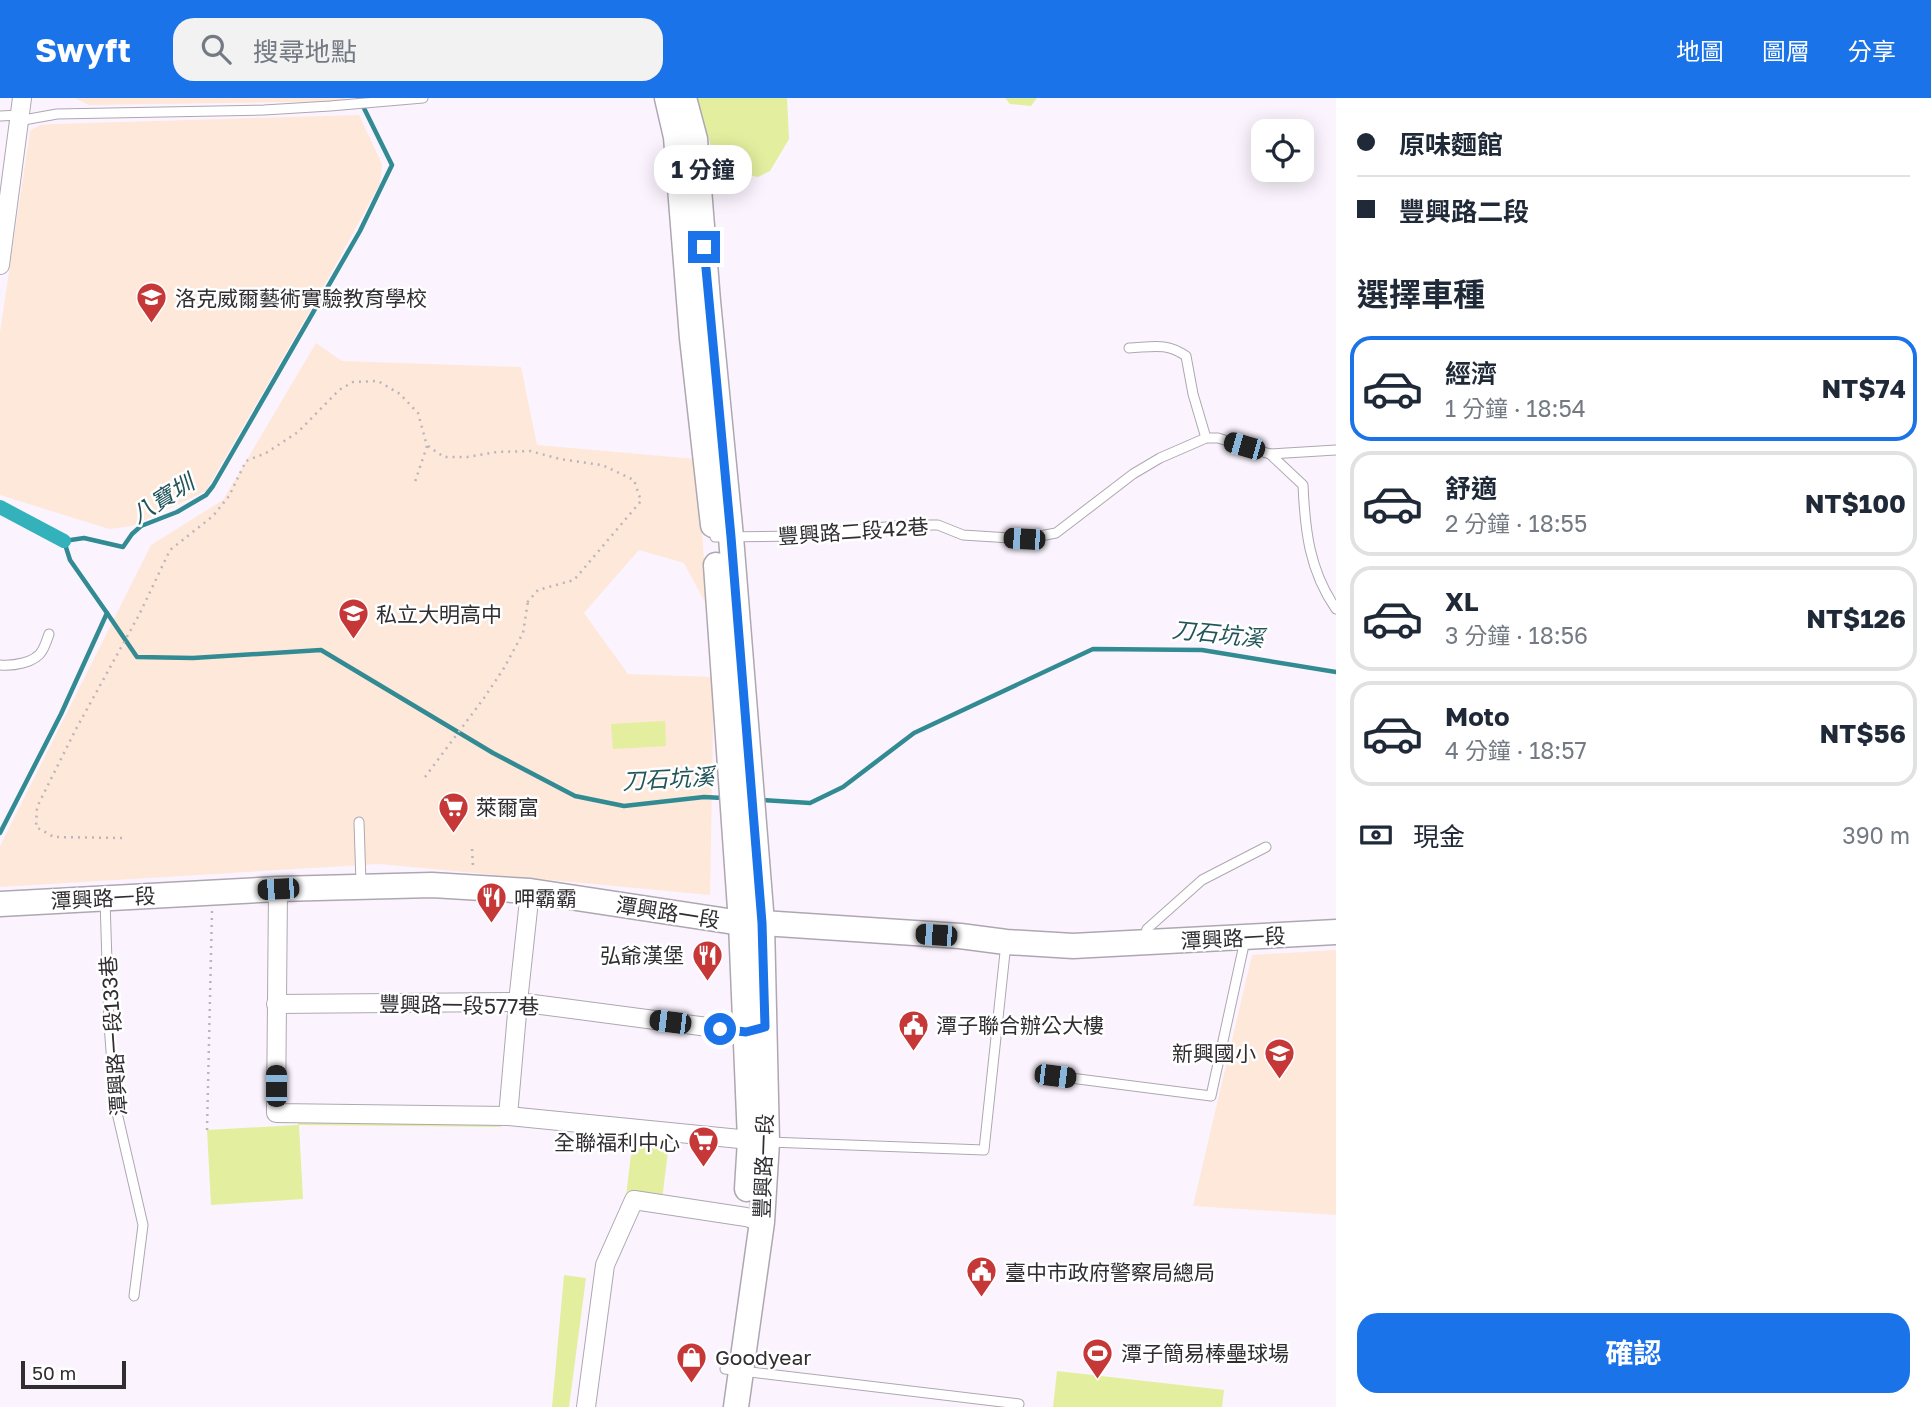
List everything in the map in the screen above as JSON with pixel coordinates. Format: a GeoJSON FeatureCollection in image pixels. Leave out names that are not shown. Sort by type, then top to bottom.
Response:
{"type":"FeatureCollection","features":[{"type":"Feature","properties":{"kind":"street"},"geometry":{"type":"LineString","coordinates":[[667,98],[676,137],[692,338],[723,537]]}},
{"type":"Feature","properties":{"kind":"street"},"geometry":{"type":"LineString","coordinates":[[684,98],[695,139],[723,537]]}},
{"type":"Feature","properties":{"kind":"street"},"geometry":{"type":"LineString","coordinates":[[0,265],[20,111]]}},
{"type":"Feature","properties":{"kind":"street","name":"豐興路一段"},"geometry":{"type":"LineString","coordinates":[[723,537],[751,923],[758,1141],[754,1220],[733,1370],[736,1407]]}},
{"type":"Feature","properties":{"kind":"street","name":"潭興路一段"},"geometry":{"type":"LineString","coordinates":[[0,904],[278,889],[432,885],[530,891],[751,923],[1073,946],[1336,932]]}},
{"type":"Feature","properties":{"kind":"street"},"geometry":{"type":"LineString","coordinates":[[278,889],[276,1113],[508,1116],[758,1141]]}},
{"type":"Feature","properties":{"kind":"street"},"geometry":{"type":"LineString","coordinates":[[508,1116],[530,891]]}},
{"type":"Feature","properties":{"kind":"street","name":"豐興路一段577巷"},"geometry":{"type":"LineString","coordinates":[[276,1004],[518,1002],[755,1030]]}},
{"type":"Feature","properties":{"kind":"street"},"geometry":{"type":"LineString","coordinates":[[586,1407],[605,1265],[634,1200],[754,1220]]}},
{"type":"Feature","properties":{"kind":"street","name":"豐興路一段"},"geometry":{"type":"LineString","coordinates":[[719,1407],[733,1370]]}},
{"type":"Feature","properties":{"kind":"lane"},"geometry":{"type":"LineString","coordinates":[[0,116],[20,111],[57,114],[264,110],[423,98]]}},
{"type":"Feature","properties":{"kind":"lane"},"geometry":{"type":"LineString","coordinates":[[1129,348],[1174,347],[1186,356],[1193,394],[1206,438],[1218,438],[1270,454],[1336,450]]}},
{"type":"Feature","properties":{"kind":"lane","name":"豐興路二段42巷"},"geometry":{"type":"LineString","coordinates":[[723,537],[799,536],[905,525],[939,525],[962,535],[1024,539],[1056,533],[1133,474],[1160,458],[1206,438]]}},
{"type":"Feature","properties":{"kind":"lane"},"geometry":{"type":"LineString","coordinates":[[1270,454],[1303,485],[1311,559],[1329,600],[1336,609]]}},
{"type":"Feature","properties":{"kind":"lane"},"geometry":{"type":"LineString","coordinates":[[0,665],[18,664],[37,657],[49,634]]}},
{"type":"Feature","properties":{"kind":"lane"},"geometry":{"type":"LineString","coordinates":[[359,822],[362,886]]}},
{"type":"Feature","properties":{"kind":"lane"},"geometry":{"type":"LineString","coordinates":[[1142,942],[1147,929],[1202,880],[1266,847]]}},
{"type":"Feature","properties":{"kind":"lane","name":"潭興路一段133巷"},"geometry":{"type":"LineString","coordinates":[[105,898],[109,1024],[115,1104],[143,1225],[134,1296]]}},
{"type":"Feature","properties":{"kind":"lane"},"geometry":{"type":"LineString","coordinates":[[1055,1076],[1211,1096],[1246,937]]}},
{"type":"Feature","properties":{"kind":"lane"},"geometry":{"type":"LineString","coordinates":[[758,1141],[984,1150],[1006,942]]}},
{"type":"Feature","properties":{"kind":"lane"},"geometry":{"type":"LineString","coordinates":[[733,1370],[1019,1404]]}},
{"type":"Feature","properties":{"kind":"path"},"geometry":{"type":"LineString","coordinates":[[122,838],[54,837],[36,827],[37,807],[76,729],[139,615],[170,550],[213,516],[229,496],[246,461],[266,453],[298,432],[339,390],[352,382],[378,381],[400,394],[418,413],[428,446],[414,485]]}},
{"type":"Feature","properties":{"kind":"path"},"geometry":{"type":"LineString","coordinates":[[428,446],[444,457],[530,451],[560,459],[602,465],[634,480],[641,501],[574,580],[538,590],[524,606]]}},
{"type":"Feature","properties":{"kind":"path"},"geometry":{"type":"LineString","coordinates":[[425,776],[504,668],[523,633],[528,601]]}},
{"type":"Feature","properties":{"kind":"path"},"geometry":{"type":"LineString","coordinates":[[207,1130],[211,892]]}},
{"type":"Feature","properties":{"kind":"shaded area"},"geometry":{"type":"Polygon","coordinates":[[[75,98],[344,98],[346,101],[89,105],[75,98]]]}},
{"type":"Feature","properties":{"kind":"shaded area","name":"洛克威爾藝術實驗教育學校"},"geometry":{"type":"Polygon","coordinates":[[[359,115],[382,164],[380,184],[206,491],[132,526],[109,529],[0,495],[0,332],[30,131],[40,125],[55,124],[359,115]]]}},
{"type":"Feature","properties":{"kind":"shaded area","name":"私立大明高中"},"geometry":{"type":"Polygon","coordinates":[[[316,343],[342,361],[521,367],[537,445],[696,459],[708,608],[684,563],[639,550],[584,613],[628,674],[714,677],[710,895],[379,864],[0,887],[0,846],[151,545],[223,500],[316,343]]]}},
{"type":"Feature","properties":{"kind":"shaded area","name":"新興國小"},"geometry":{"type":"Polygon","coordinates":[[[1336,950],[1336,1215],[1193,1206],[1252,955],[1336,950]]]}},
{"type":"Feature","properties":{"kind":"green space"},"geometry":{"type":"Polygon","coordinates":[[[697,98],[787,98],[789,139],[770,171],[758,177],[716,164],[697,98]]]}},
{"type":"Feature","properties":{"kind":"green space"},"geometry":{"type":"Polygon","coordinates":[[[1005,98],[1037,98],[1031,106],[1010,104],[1005,98]]]}},
{"type":"Feature","properties":{"kind":"green space"},"geometry":{"type":"Polygon","coordinates":[[[665,721],[666,746],[613,749],[611,724],[665,721]]]}},
{"type":"Feature","properties":{"kind":"green space"},"geometry":{"type":"Polygon","coordinates":[[[300,1114],[508,1116],[501,1127],[299,1125],[303,1199],[211,1205],[207,1130],[298,1125],[300,1114]]]}},
{"type":"Feature","properties":{"kind":"green space"},"geometry":{"type":"Polygon","coordinates":[[[633,1138],[669,1143],[662,1200],[626,1196],[633,1138]]]}},
{"type":"Feature","properties":{"kind":"green space"},"geometry":{"type":"Polygon","coordinates":[[[564,1275],[586,1278],[569,1407],[552,1407],[564,1275]]]}},
{"type":"Feature","properties":{"kind":"green space","name":"潭子簡易棒壘球場"},"geometry":{"type":"Polygon","coordinates":[[[1057,1371],[1224,1390],[1222,1407],[1053,1407],[1057,1371]]]}},
{"type":"Feature","properties":{"kind":"waterway","name":"八寶圳"},"geometry":{"type":"LineString","coordinates":[[0,833],[61,714],[107,613],[70,560],[64,541],[84,538],[123,547],[141,526],[177,512],[206,495],[213,486],[360,231],[392,165],[359,98]]}},
{"type":"Feature","properties":{"kind":"waterway","name":"刀石坑溪"},"geometry":{"type":"LineString","coordinates":[[0,507],[64,541]]}},
{"type":"Feature","properties":{"kind":"waterway","name":"刀石坑溪"},"geometry":{"type":"LineString","coordinates":[[107,613],[137,657],[193,658],[321,650],[493,753],[575,796],[624,806],[704,797],[723,798]]}},
{"type":"Feature","properties":{"kind":"waterway","name":"刀石坑溪"},"geometry":{"type":"LineString","coordinates":[[760,800],[810,803],[843,787],[914,733],[1093,649],[1202,650],[1336,672]]}},
{"type":"Feature","properties":{"kind":"place","name":"洛克威爾藝術實驗教育學校"},"geometry":{"type":"Point","coordinates":[152,325]}},
{"type":"Feature","properties":{"kind":"place","name":"私立大明高中"},"geometry":{"type":"Point","coordinates":[353,641]}},
{"type":"Feature","properties":{"kind":"place","name":"萊爾富"},"geometry":{"type":"Point","coordinates":[453,834]}},
{"type":"Feature","properties":{"kind":"place","name":"呷霸霸"},"geometry":{"type":"Point","coordinates":[491,925]}},
{"type":"Feature","properties":{"kind":"place","name":"弘爺漢堡"},"geometry":{"type":"Point","coordinates":[707,982]}},
{"type":"Feature","properties":{"kind":"place","name":"潭子聯合辦公大樓"},"geometry":{"type":"Point","coordinates":[913,1052]}},
{"type":"Feature","properties":{"kind":"place","name":"新興國小"},"geometry":{"type":"Point","coordinates":[1279,1080]}},
{"type":"Feature","properties":{"kind":"place","name":"全聯福利中心"},"geometry":{"type":"Point","coordinates":[703,1169]}},
{"type":"Feature","properties":{"kind":"place","name":"臺中市政府警察局總局"},"geometry":{"type":"Point","coordinates":[982,1299]}},
{"type":"Feature","properties":{"kind":"place","name":"潭子簡易棒壘球場"},"geometry":{"type":"Point","coordinates":[1098,1380]}},
{"type":"Feature","properties":{"kind":"place","name":"Goodyear"},"geometry":{"type":"Point","coordinates":[692,1384]}},
{"type":"Feature","properties":{"kind":"route"},"geometry":{"type":"LineString","coordinates":[[704,247],[731,537],[762,923],[765,1027],[746,1032],[720,1029]]}}]}
